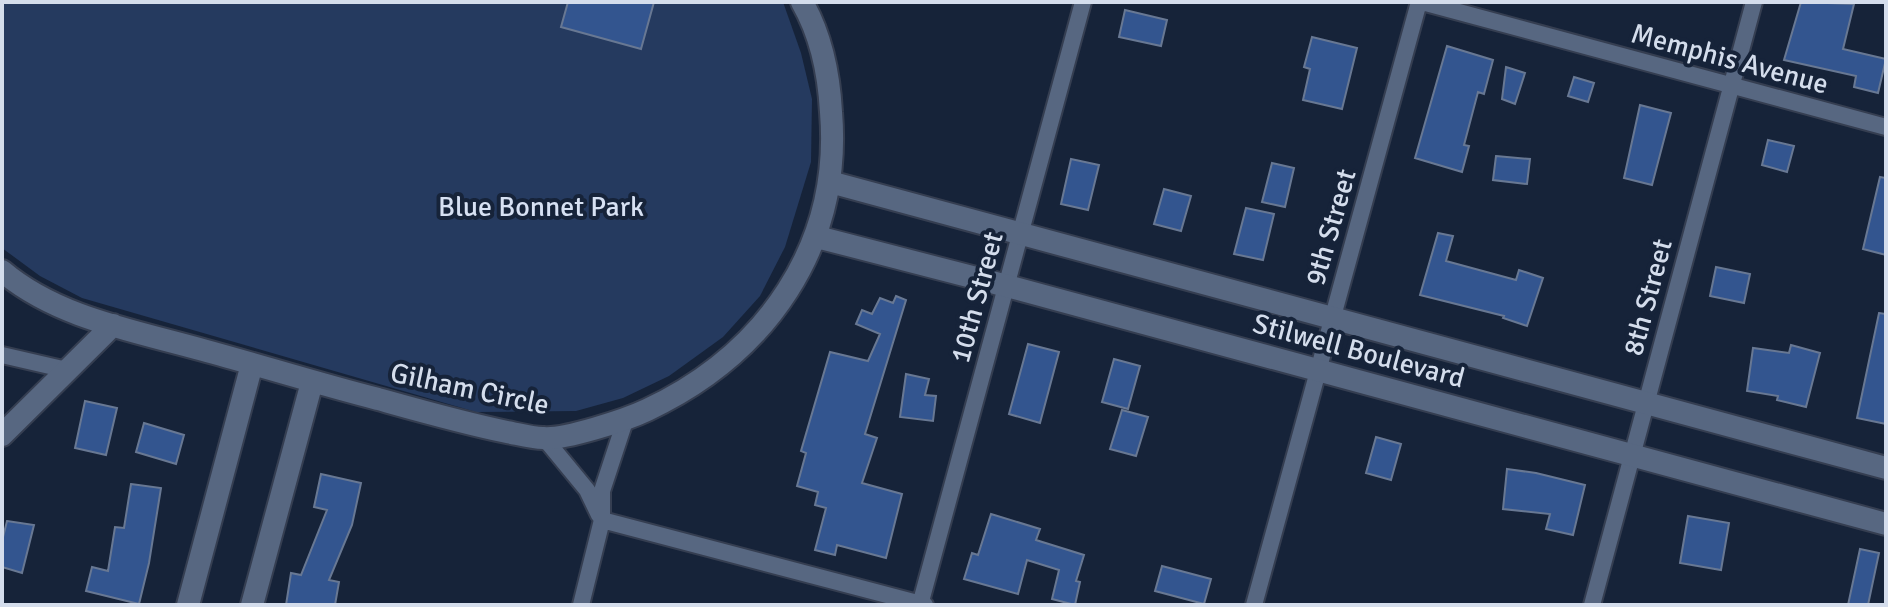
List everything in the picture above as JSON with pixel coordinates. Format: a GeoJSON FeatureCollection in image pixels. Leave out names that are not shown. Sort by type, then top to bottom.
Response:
{"type":"FeatureCollection","features":[{"type":"Feature","properties":{"kind":"main road","name":"Gilham Circle"},"geometry":{"type":"LineString","coordinates":[[2,271],[50,302],[113,325],[470,424],[545,439],[625,421],[670,400],[703,379],[748,342],[786,294],[817,237],[830,182],[833,138],[829,83],[820,48],[802,2]]}},
{"type":"Feature","properties":{"kind":"main road","name":"Stilwell Boulevard"},"geometry":{"type":"LineString","coordinates":[[830,182],[1886,468]]}},
{"type":"Feature","properties":{"kind":"main road","name":"Stilwell Boulevard"},"geometry":{"type":"LineString","coordinates":[[817,237],[1886,524]]}},
{"type":"Feature","properties":{"kind":"main road"},"geometry":{"type":"LineString","coordinates":[[2,435],[113,325]]}},
{"type":"Feature","properties":{"kind":"main road"},"geometry":{"type":"LineString","coordinates":[[188,605],[252,364]]}},
{"type":"Feature","properties":{"kind":"main road"},"geometry":{"type":"LineString","coordinates":[[252,605],[312,382]]}},
{"type":"Feature","properties":{"kind":"street","name":"10th Street"},"geometry":{"type":"LineString","coordinates":[[921,605],[1083,2]]}},
{"type":"Feature","properties":{"kind":"street","name":"Memphis Avenue"},"geometry":{"type":"LineString","coordinates":[[1420,2],[1886,127]]}},
{"type":"Feature","properties":{"kind":"street","name":"9th Street"},"geometry":{"type":"LineString","coordinates":[[1254,605],[1420,2]]}},
{"type":"Feature","properties":{"kind":"street","name":"8th Street"},"geometry":{"type":"LineString","coordinates":[[1592,605],[1754,2]]}},
{"type":"Feature","properties":{"kind":"street"},"geometry":{"type":"LineString","coordinates":[[2,355],[67,370]]}},
{"type":"Feature","properties":{"kind":"street"},"geometry":{"type":"LineString","coordinates":[[581,605],[602,520],[602,491],[625,421]]}},
{"type":"Feature","properties":{"kind":"street"},"geometry":{"type":"LineString","coordinates":[[545,439],[587,490],[602,520],[921,605]]}},
{"type":"Feature","properties":{"kind":"green space","name":"Blue Bonnet Park"},"geometry":{"type":"Polygon","coordinates":[[[2,2],[783,2],[801,53],[812,99],[811,162],[785,247],[760,296],[723,337],[669,376],[623,398],[576,411],[476,412],[82,298],[40,276],[2,248],[2,2]]]}},
{"type":"Feature","properties":{"kind":"building"},"geometry":{"type":"Polygon","coordinates":[[[568,2],[654,2],[641,49],[561,27],[568,2]]]}},
{"type":"Feature","properties":{"kind":"building"},"geometry":{"type":"Polygon","coordinates":[[[1801,2],[1854,4],[1843,49],[1886,59],[1878,93],[1854,87],[1856,76],[1784,60],[1801,2]]]}},
{"type":"Feature","properties":{"kind":"building"},"geometry":{"type":"Polygon","coordinates":[[[1125,10],[1167,20],[1161,46],[1119,37],[1125,10]]]}},
{"type":"Feature","properties":{"kind":"building"},"geometry":{"type":"Polygon","coordinates":[[[1312,37],[1357,48],[1342,109],[1303,100],[1310,69],[1304,67],[1312,37]]]}},
{"type":"Feature","properties":{"kind":"building"},"geometry":{"type":"Polygon","coordinates":[[[1447,46],[1493,60],[1484,94],[1478,92],[1464,145],[1469,146],[1462,172],[1415,158],[1447,46]]]}},
{"type":"Feature","properties":{"kind":"building"},"geometry":{"type":"Polygon","coordinates":[[[1506,67],[1525,73],[1515,104],[1502,99],[1506,67]]]}},
{"type":"Feature","properties":{"kind":"building"},"geometry":{"type":"Polygon","coordinates":[[[1574,77],[1594,83],[1588,102],[1568,96],[1574,77]]]}},
{"type":"Feature","properties":{"kind":"building"},"geometry":{"type":"Polygon","coordinates":[[[1640,105],[1671,113],[1652,185],[1624,178],[1640,105]]]}},
{"type":"Feature","properties":{"kind":"building"},"geometry":{"type":"Polygon","coordinates":[[[1768,140],[1794,146],[1787,172],[1762,165],[1768,140]]]}},
{"type":"Feature","properties":{"kind":"building"},"geometry":{"type":"Polygon","coordinates":[[[1496,156],[1530,159],[1527,184],[1493,180],[1496,156]]]}},
{"type":"Feature","properties":{"kind":"building"},"geometry":{"type":"Polygon","coordinates":[[[1071,159],[1099,165],[1088,210],[1061,204],[1071,159]]]}},
{"type":"Feature","properties":{"kind":"building"},"geometry":{"type":"Polygon","coordinates":[[[1272,163],[1294,168],[1285,207],[1262,202],[1272,163]]]}},
{"type":"Feature","properties":{"kind":"building"},"geometry":{"type":"Polygon","coordinates":[[[1880,177],[1886,178],[1886,255],[1863,249],[1880,177]]]}},
{"type":"Feature","properties":{"kind":"building"},"geometry":{"type":"Polygon","coordinates":[[[1164,189],[1191,196],[1181,231],[1154,224],[1164,189]]]}},
{"type":"Feature","properties":{"kind":"building"},"geometry":{"type":"Polygon","coordinates":[[[1246,208],[1274,214],[1263,260],[1234,254],[1246,208]]]}},
{"type":"Feature","properties":{"kind":"building"},"geometry":{"type":"Polygon","coordinates":[[[1438,233],[1453,236],[1446,261],[1516,280],[1519,270],[1543,278],[1527,326],[1504,316],[1420,295],[1438,233]]]}},
{"type":"Feature","properties":{"kind":"building"},"geometry":{"type":"Polygon","coordinates":[[[1716,267],[1750,274],[1744,303],[1710,296],[1716,267]]]}},
{"type":"Feature","properties":{"kind":"building"},"geometry":{"type":"Polygon","coordinates":[[[896,296],[906,300],[865,434],[877,438],[862,483],[902,494],[886,558],[837,545],[835,555],[815,550],[826,508],[815,505],[818,492],[797,486],[806,453],[801,451],[830,352],[868,361],[880,334],[856,324],[862,310],[872,314],[880,298],[893,303],[896,296]]]}},
{"type":"Feature","properties":{"kind":"building"},"geometry":{"type":"Polygon","coordinates":[[[1879,313],[1886,314],[1886,424],[1857,418],[1879,313]]]}},
{"type":"Feature","properties":{"kind":"building"},"geometry":{"type":"Polygon","coordinates":[[[1028,344],[1059,352],[1040,423],[1009,414],[1028,344]]]}},
{"type":"Feature","properties":{"kind":"building"},"geometry":{"type":"Polygon","coordinates":[[[1791,345],[1820,353],[1806,407],[1777,400],[1778,396],[1747,391],[1753,348],[1789,353],[1791,345]]]}},
{"type":"Feature","properties":{"kind":"building"},"geometry":{"type":"Polygon","coordinates":[[[1114,359],[1140,366],[1128,409],[1102,402],[1114,359]]]}},
{"type":"Feature","properties":{"kind":"building"},"geometry":{"type":"Polygon","coordinates":[[[906,374],[929,379],[925,395],[936,396],[933,421],[900,417],[906,374]]]}},
{"type":"Feature","properties":{"kind":"building"},"geometry":{"type":"Polygon","coordinates":[[[85,401],[117,408],[106,455],[75,448],[85,401]]]}},
{"type":"Feature","properties":{"kind":"building"},"geometry":{"type":"Polygon","coordinates":[[[1122,410],[1148,417],[1136,456],[1110,449],[1122,410]]]}},
{"type":"Feature","properties":{"kind":"building"},"geometry":{"type":"Polygon","coordinates":[[[144,423],[184,435],[176,464],[136,452],[144,423]]]}},
{"type":"Feature","properties":{"kind":"building"},"geometry":{"type":"Polygon","coordinates":[[[1376,437],[1401,444],[1391,480],[1366,473],[1376,437]]]}},
{"type":"Feature","properties":{"kind":"building"},"geometry":{"type":"Polygon","coordinates":[[[1507,469],[1585,485],[1573,535],[1546,529],[1550,514],[1503,509],[1507,469]]]}},
{"type":"Feature","properties":{"kind":"building"},"geometry":{"type":"Polygon","coordinates":[[[321,474],[361,483],[352,525],[329,580],[339,582],[335,605],[286,605],[291,573],[301,575],[327,510],[314,507],[321,474]]]}},
{"type":"Feature","properties":{"kind":"building"},"geometry":{"type":"Polygon","coordinates":[[[131,484],[161,488],[139,604],[86,591],[92,567],[108,571],[115,527],[124,528],[131,484]]]}},
{"type":"Feature","properties":{"kind":"building"},"geometry":{"type":"Polygon","coordinates":[[[991,514],[1040,529],[1036,540],[1084,555],[1076,581],[1080,582],[1075,605],[1052,599],[1059,570],[1027,560],[1018,594],[964,579],[972,553],[978,555],[991,514]]]}},
{"type":"Feature","properties":{"kind":"building"},"geometry":{"type":"Polygon","coordinates":[[[1688,516],[1729,523],[1721,570],[1680,563],[1688,516]]]}},
{"type":"Feature","properties":{"kind":"building"},"geometry":{"type":"Polygon","coordinates":[[[7,521],[34,525],[22,573],[2,567],[2,541],[7,521]]]}},
{"type":"Feature","properties":{"kind":"building"},"geometry":{"type":"Polygon","coordinates":[[[1860,549],[1879,553],[1868,605],[1848,605],[1860,549]]]}},
{"type":"Feature","properties":{"kind":"building"},"geometry":{"type":"Polygon","coordinates":[[[1162,566],[1211,579],[1204,604],[1155,591],[1162,566]]]}}]}
